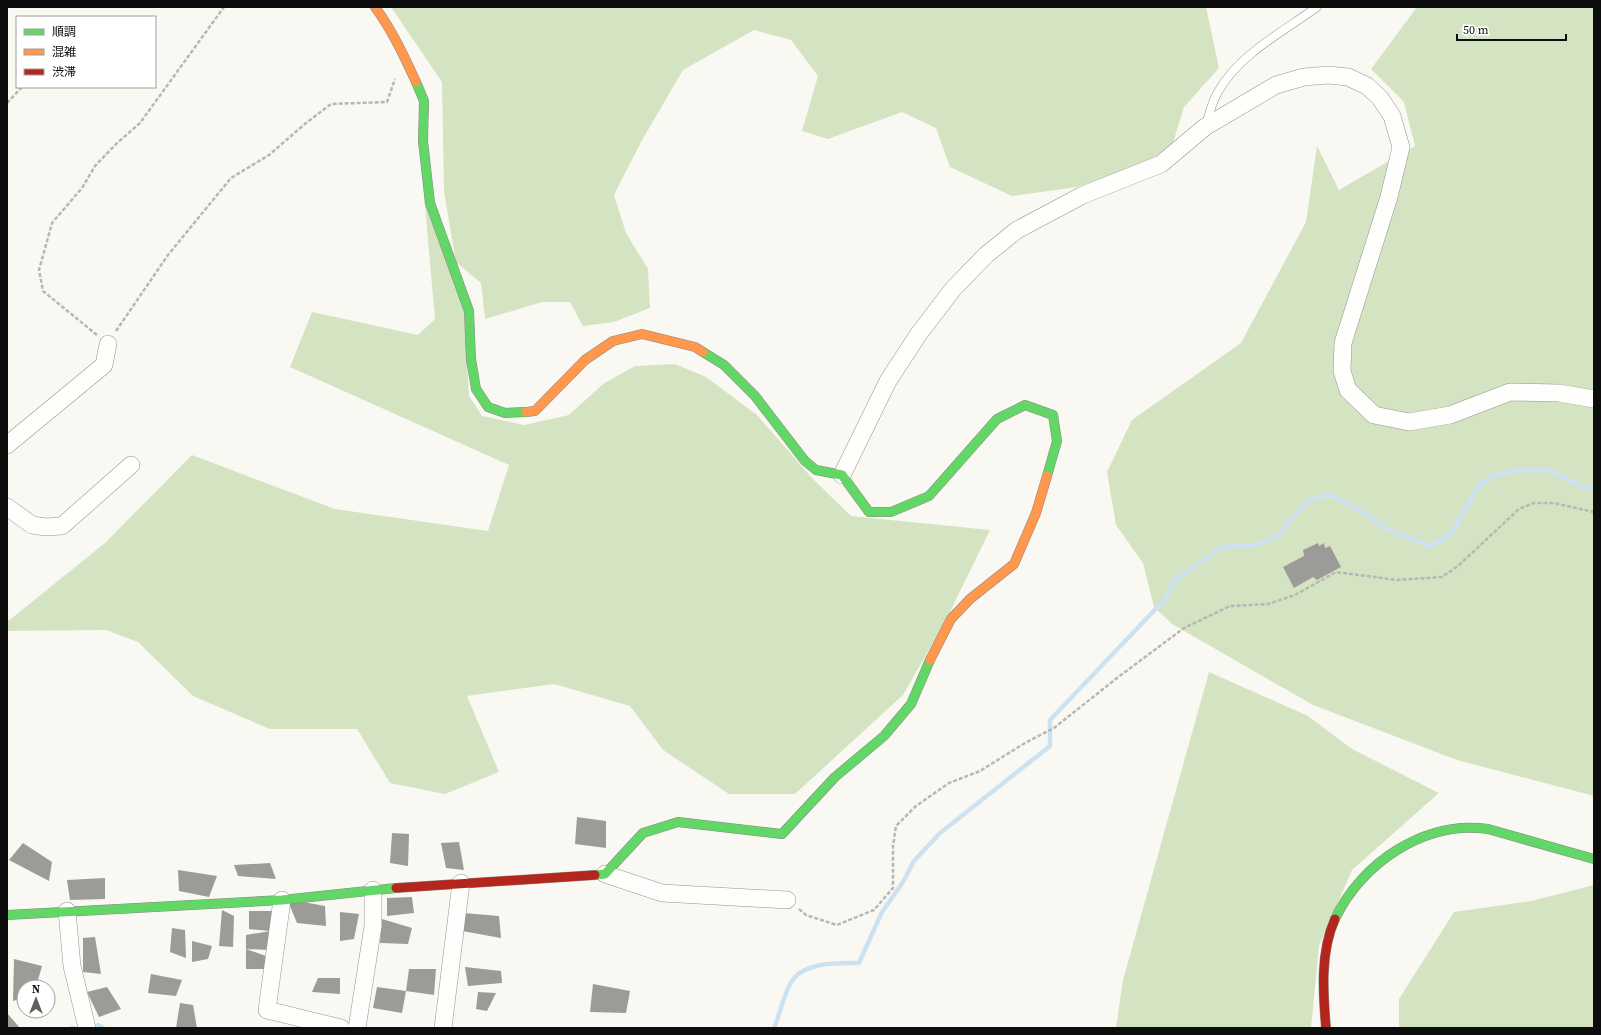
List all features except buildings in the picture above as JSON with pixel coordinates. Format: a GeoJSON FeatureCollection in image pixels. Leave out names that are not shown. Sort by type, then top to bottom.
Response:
{"type":"FeatureCollection","features":[{"type":"Feature","properties":{"kind":"street"},"geometry":{"type":"LineString","coordinates":[[375,7],[383,18],[406,60],[424,101],[423,141],[430,203],[469,312],[471,359],[476,389],[488,407],[505,413],[535,411],[585,360],[613,341],[642,334],[695,347],[724,365],[755,396],[805,461],[816,470],[842,475],[868,512],[891,512],[929,496],[998,419],[1025,405],[1053,415],[1057,441],[1036,513],[1014,564],[970,599],[951,619],[925,670],[911,704],[884,736],[835,777],[782,834],[678,822],[643,833],[605,874]]}},
{"type":"Feature","properties":{"kind":"street"},"geometry":{"type":"LineString","coordinates":[[842,475],[888,381],[914,341],[953,289],[986,255],[1017,230],[1083,195],[1161,164],[1205,127],[1276,85],[1304,76],[1322,75],[1348,77],[1367,86],[1380,98],[1392,116],[1401,147],[1389,197],[1343,343],[1342,371],[1348,390],[1374,415],[1409,422],[1450,415],[1510,392],[1559,393],[1594,399]]}},
{"type":"Feature","properties":{"kind":"street"},"geometry":{"type":"LineString","coordinates":[[7,445],[104,365],[108,344]]}},
{"type":"Feature","properties":{"kind":"street"},"geometry":{"type":"LineString","coordinates":[[7,507],[32,525],[46,527],[62,526],[131,465]]}},
{"type":"Feature","properties":{"kind":"street"},"geometry":{"type":"LineString","coordinates":[[1326,1028],[1324,1009],[1325,965],[1330,930],[1342,904],[1360,880],[1384,859],[1407,844],[1437,832],[1465,828],[1497,831],[1594,859]]}},
{"type":"Feature","properties":{"kind":"street"},"geometry":{"type":"LineString","coordinates":[[7,915],[67,910],[282,900],[374,890],[605,874],[662,893],[787,900]]}},
{"type":"Feature","properties":{"kind":"street"},"geometry":{"type":"LineString","coordinates":[[443,1028],[461,883]]}},
{"type":"Feature","properties":{"kind":"street"},"geometry":{"type":"LineString","coordinates":[[357,1028],[373,926],[374,890]]}},
{"type":"Feature","properties":{"kind":"street"},"geometry":{"type":"LineString","coordinates":[[282,900],[267,1010],[341,1028]]}},
{"type":"Feature","properties":{"kind":"street"},"geometry":{"type":"LineString","coordinates":[[67,910],[72,966],[87,1028]]}},
{"type":"Feature","properties":{"kind":"lane"},"geometry":{"type":"LineString","coordinates":[[1205,127],[1217,92],[1233,71],[1267,40],[1317,7]]}},
{"type":"Feature","properties":{"kind":"path"},"geometry":{"type":"LineString","coordinates":[[224,7],[140,123],[116,144],[95,166],[82,188],[52,223],[39,270],[43,291],[108,344],[168,255],[231,178],[269,155],[306,123],[331,104],[388,102],[398,68],[406,60]]}},
{"type":"Feature","properties":{"kind":"path"},"geometry":{"type":"LineString","coordinates":[[7,103],[21,88]]}},
{"type":"Feature","properties":{"kind":"path"},"geometry":{"type":"LineString","coordinates":[[787,900],[806,915],[837,925],[874,910],[893,888],[893,846],[896,826],[916,806],[949,783],[980,771],[1025,743],[1054,728],[1117,678],[1184,628],[1230,606],[1268,604],[1295,595],[1336,572],[1398,580],[1442,577],[1458,566],[1519,509],[1534,503],[1554,503],[1594,512]]}},
{"type":"Feature","properties":{"kind":"green space"},"geometry":{"type":"Polygon","coordinates":[[[391,7],[1206,7],[1219,68],[1184,107],[1173,143],[1141,167],[1077,187],[1012,196],[950,167],[936,128],[902,112],[828,139],[802,131],[818,76],[791,40],[754,30],[683,70],[641,142],[614,195],[626,233],[648,269],[650,308],[614,322],[583,326],[570,302],[542,302],[485,319],[481,283],[456,262],[444,192],[442,82],[391,7]]]}},
{"type":"Feature","properties":{"kind":"green space"},"geometry":{"type":"Polygon","coordinates":[[[1417,7],[1594,7],[1594,796],[1457,760],[1313,705],[1172,624],[1154,607],[1143,563],[1116,525],[1107,472],[1132,420],[1241,343],[1306,222],[1317,146],[1339,190],[1415,146],[1404,102],[1371,69],[1417,7]]]}},
{"type":"Feature","properties":{"kind":"green space"},"geometry":{"type":"Polygon","coordinates":[[[421,161],[464,310],[469,396],[482,416],[524,425],[569,415],[603,384],[635,366],[675,364],[706,377],[757,415],[811,477],[851,516],[990,530],[947,618],[903,695],[795,794],[729,794],[663,750],[630,706],[554,684],[467,696],[499,772],[445,794],[390,783],[357,729],[270,729],[193,696],[138,642],[106,630],[7,631],[7,622],[105,543],[192,455],[335,509],[488,531],[509,465],[290,367],[312,312],[418,335],[435,319],[421,161]]]}},
{"type":"Feature","properties":{"kind":"green space"},"geometry":{"type":"Polygon","coordinates":[[[1209,672],[1308,716],[1352,749],[1439,793],[1352,870],[1319,946],[1311,1028],[1116,1028],[1123,980],[1209,672]]]}},
{"type":"Feature","properties":{"kind":"green space"},"geometry":{"type":"Polygon","coordinates":[[[1594,885],[1594,1028],[1399,1028],[1399,999],[1454,912],[1531,901],[1594,885]]]}},
{"type":"Feature","properties":{"kind":"waterway"},"geometry":{"type":"LineString","coordinates":[[774,1028],[790,984],[796,976],[812,967],[821,965],[859,963],[882,912],[903,882],[914,861],[940,833],[1050,746],[1050,720],[1167,597],[1174,581],[1222,547],[1256,545],[1276,537],[1309,500],[1329,495],[1353,506],[1389,530],[1430,546],[1450,536],[1479,485],[1496,475],[1522,470],[1548,470],[1586,488],[1594,488]]}},
{"type":"Feature","properties":{"kind":"waterway"},"geometry":{"type":"LineString","coordinates":[[98,1025],[103,1028]]}},
{"type":"Feature","properties":{"kind":"traffic: fast"},"geometry":{"type":"LineString","coordinates":[[416,82],[424,101],[423,141],[430,203],[469,311],[471,359],[476,389],[488,407],[505,413],[526,412]]}},
{"type":"Feature","properties":{"kind":"traffic: fast"},"geometry":{"type":"LineString","coordinates":[[703,352],[724,365],[755,396],[805,461],[816,470],[842,475],[869,512],[891,512],[929,496],[997,419],[1025,405],[1053,415],[1057,441],[1047,476]]}},
{"type":"Feature","properties":{"kind":"traffic: fast"},"geometry":{"type":"LineString","coordinates":[[595,875],[605,874],[643,833],[678,822],[782,834],[835,777],[884,736],[911,704],[930,660]]}},
{"type":"Feature","properties":{"kind":"traffic: fast"},"geometry":{"type":"LineString","coordinates":[[1335,919],[1346,899],[1361,880],[1378,864],[1398,850],[1419,839],[1441,831],[1464,828],[1488,829],[1594,859]]}},
{"type":"Feature","properties":{"kind":"traffic: fast"},"geometry":{"type":"LineString","coordinates":[[7,915],[282,900],[396,888]]}},
{"type":"Feature","properties":{"kind":"traffic: slow"},"geometry":{"type":"LineString","coordinates":[[375,7],[392,34],[416,82]]}},
{"type":"Feature","properties":{"kind":"traffic: slow"},"geometry":{"type":"LineString","coordinates":[[526,412],[535,411],[585,360],[613,341],[642,334],[695,347],[703,352]]}},
{"type":"Feature","properties":{"kind":"traffic: slow"},"geometry":{"type":"LineString","coordinates":[[930,660],[951,619],[970,599],[1014,564],[1036,513],[1047,476]]}},
{"type":"Feature","properties":{"kind":"traffic: jam"},"geometry":{"type":"LineString","coordinates":[[396,888],[595,875]]}},
{"type":"Feature","properties":{"kind":"traffic: jam"},"geometry":{"type":"LineString","coordinates":[[1326,1028],[1324,1001],[1325,959],[1330,932],[1335,919]]}}]}
